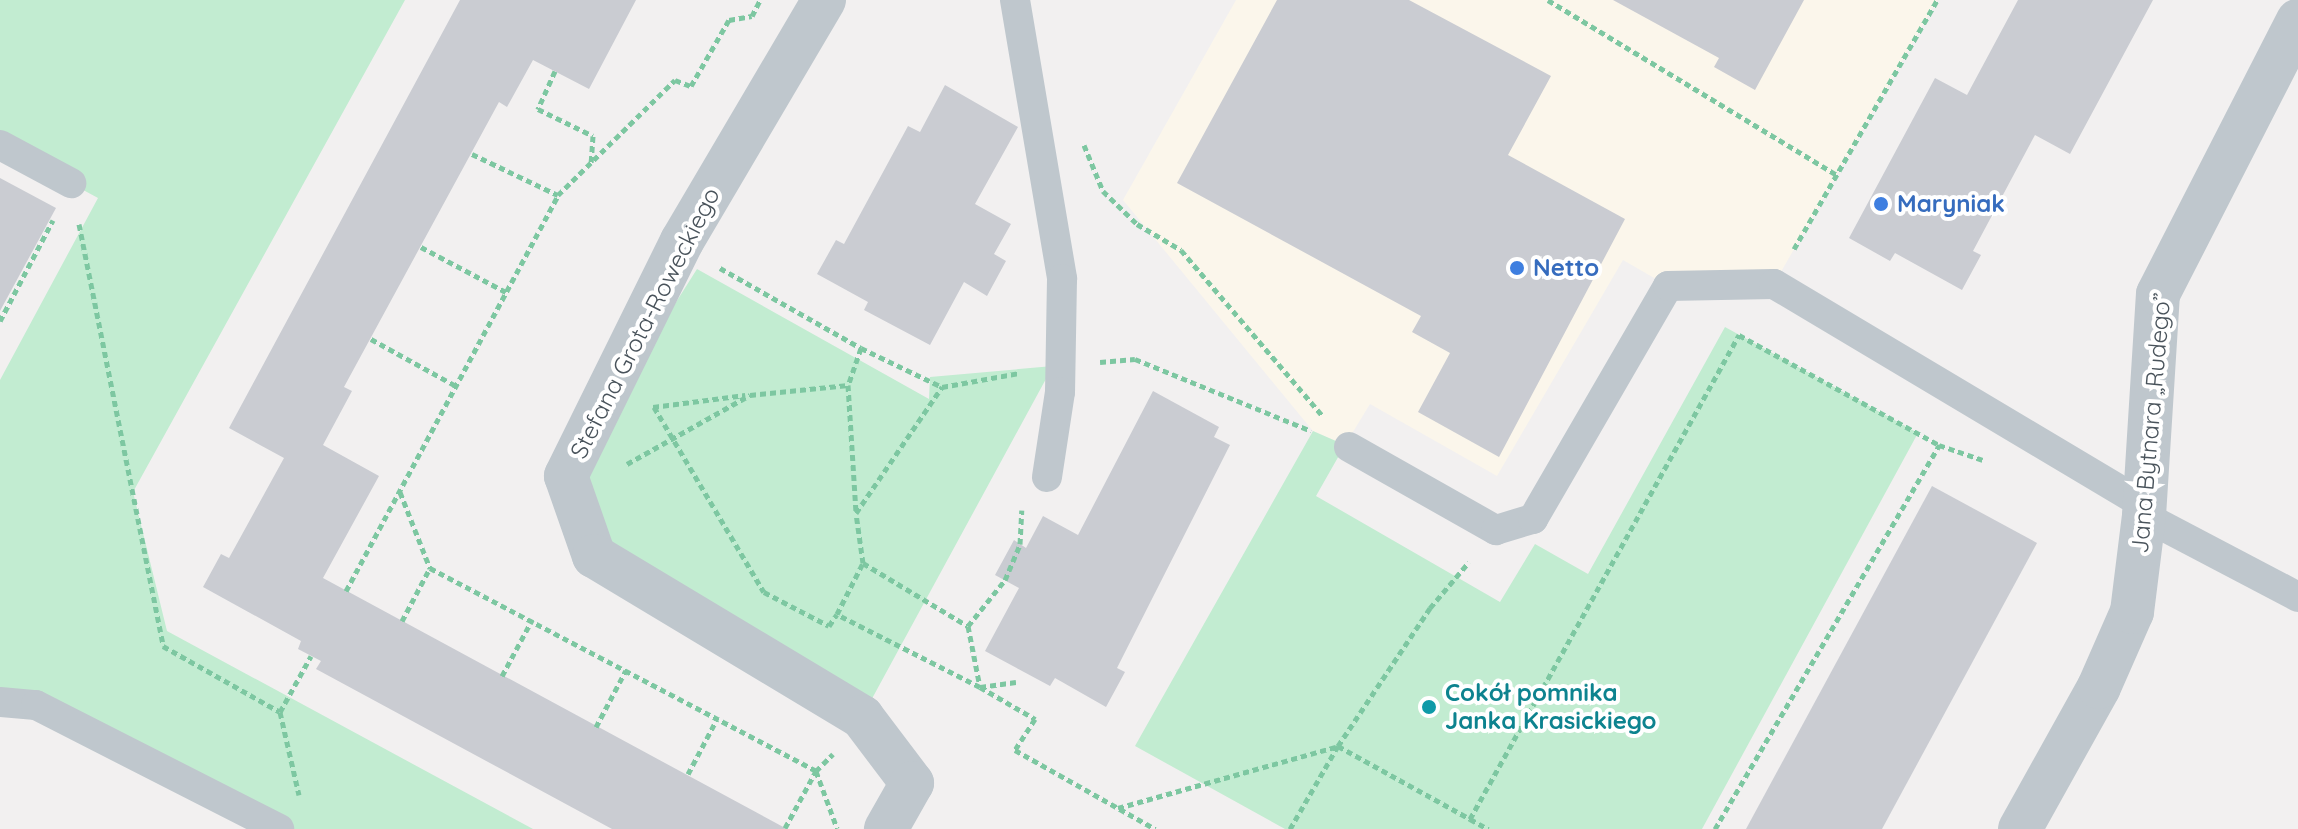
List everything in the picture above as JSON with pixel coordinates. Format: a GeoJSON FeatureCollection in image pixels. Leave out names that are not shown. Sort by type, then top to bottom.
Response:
{"type":"FeatureCollection","features":[{"type":"Feature","properties":{"kind":"street","name":"Stefana Grota-Roweckiego"},"geometry":{"type":"LineString","coordinates":[[824,0],[682,241],[566,476],[594,556],[862,717],[912,783],[886,829]]}},
{"type":"Feature","properties":{"kind":"street","name":"Jana Bytnara „Rudego”"},"geometry":{"type":"LineString","coordinates":[[2020,829],[2122,641],[2137,588],[2158,294],[2298,21]]}},
{"type":"Feature","properties":{"kind":"lane"},"geometry":{"type":"LineString","coordinates":[[1015,0],[1062,279],[1060,392],[1047,477]]}},
{"type":"Feature","properties":{"kind":"lane"},"geometry":{"type":"LineString","coordinates":[[0,145],[71,183]]}},
{"type":"Feature","properties":{"kind":"lane"},"geometry":{"type":"LineString","coordinates":[[1349,447],[1496,530],[1533,519],[1668,286],[1774,284],[2144,511],[2298,597]]}},
{"type":"Feature","properties":{"kind":"lane"},"geometry":{"type":"LineString","coordinates":[[0,702],[36,705],[279,829]]}},
{"type":"Feature","properties":{"kind":"path"},"geometry":{"type":"LineString","coordinates":[[346,591],[558,195],[675,80],[691,86],[729,20],[752,16],[760,0]]}},
{"type":"Feature","properties":{"kind":"path"},"geometry":{"type":"LineString","coordinates":[[1548,0],[1837,175]]}},
{"type":"Feature","properties":{"kind":"path"},"geometry":{"type":"LineString","coordinates":[[1774,284],[1937,0]]}},
{"type":"Feature","properties":{"kind":"path"},"geometry":{"type":"LineString","coordinates":[[555,71],[538,109],[593,136],[591,163]]}},
{"type":"Feature","properties":{"kind":"path"},"geometry":{"type":"LineString","coordinates":[[1082,141],[1103,191],[1137,224],[1181,250],[1349,447]]}},
{"type":"Feature","properties":{"kind":"path"},"geometry":{"type":"LineString","coordinates":[[472,154],[558,195]]}},
{"type":"Feature","properties":{"kind":"path"},"geometry":{"type":"LineString","coordinates":[[0,321],[71,183]]}},
{"type":"Feature","properties":{"kind":"path"},"geometry":{"type":"LineString","coordinates":[[71,183],[163,646],[280,712]]}},
{"type":"Feature","properties":{"kind":"path"},"geometry":{"type":"LineString","coordinates":[[421,247],[506,292]]}},
{"type":"Feature","properties":{"kind":"path"},"geometry":{"type":"LineString","coordinates":[[714,265],[861,348],[942,387],[1025,372]]}},
{"type":"Feature","properties":{"kind":"path"},"geometry":{"type":"LineString","coordinates":[[1470,819],[1739,335]]}},
{"type":"Feature","properties":{"kind":"path"},"geometry":{"type":"LineString","coordinates":[[371,339],[456,386]]}},
{"type":"Feature","properties":{"kind":"path"},"geometry":{"type":"LineString","coordinates":[[648,396],[764,592],[829,626],[863,563],[856,513],[848,385],[861,348]]}},
{"type":"Feature","properties":{"kind":"path"},"geometry":{"type":"LineString","coordinates":[[1094,362],[1135,359],[1349,447]]}},
{"type":"Feature","properties":{"kind":"path"},"geometry":{"type":"LineString","coordinates":[[653,407],[848,385]]}},
{"type":"Feature","properties":{"kind":"path"},"geometry":{"type":"LineString","coordinates":[[856,513],[942,387]]}},
{"type":"Feature","properties":{"kind":"path"},"geometry":{"type":"LineString","coordinates":[[670,436],[750,395]]}},
{"type":"Feature","properties":{"kind":"path"},"geometry":{"type":"LineString","coordinates":[[1715,829],[1939,445]]}},
{"type":"Feature","properties":{"kind":"path"},"geometry":{"type":"LineString","coordinates":[[400,491],[430,568],[816,771],[837,829]]}},
{"type":"Feature","properties":{"kind":"path"},"geometry":{"type":"LineString","coordinates":[[968,626],[1005,580],[1020,544],[1022,510]]}},
{"type":"Feature","properties":{"kind":"path"},"geometry":{"type":"LineString","coordinates":[[1290,829],[1338,746],[1430,608],[1496,530]]}},
{"type":"Feature","properties":{"kind":"path"},"geometry":{"type":"LineString","coordinates":[[863,563],[968,626],[980,687]]}},
{"type":"Feature","properties":{"kind":"path"},"geometry":{"type":"LineString","coordinates":[[402,621],[430,568]]}},
{"type":"Feature","properties":{"kind":"path"},"geometry":{"type":"LineString","coordinates":[[837,614],[980,687],[1035,719],[1015,750],[1155,829]]}},
{"type":"Feature","properties":{"kind":"path"},"geometry":{"type":"LineString","coordinates":[[502,676],[532,620]]}},
{"type":"Feature","properties":{"kind":"path"},"geometry":{"type":"LineString","coordinates":[[300,800],[280,712],[311,656]]}},
{"type":"Feature","properties":{"kind":"path"},"geometry":{"type":"LineString","coordinates":[[596,727],[626,670]]}},
{"type":"Feature","properties":{"kind":"path"},"geometry":{"type":"LineString","coordinates":[[980,687],[1016,682]]}},
{"type":"Feature","properties":{"kind":"path"},"geometry":{"type":"LineString","coordinates":[[688,774],[717,719]]}},
{"type":"Feature","properties":{"kind":"path"},"geometry":{"type":"LineString","coordinates":[[1118,808],[1338,746],[1488,829]]}},
{"type":"Feature","properties":{"kind":"path"},"geometry":{"type":"LineString","coordinates":[[785,828],[816,771]]}},
{"type":"Feature","properties":{"kind":"shaded area"},"geometry":{"type":"Polygon","coordinates":[[[1236,0],[1937,0],[1774,284],[1668,286],[1623,260],[1497,476],[1370,404],[1345,445],[1313,431],[1123,200],[1236,0]]]}},
{"type":"Feature","properties":{"kind":"green space"},"geometry":{"type":"Polygon","coordinates":[[[0,0],[405,0],[133,492],[167,631],[533,829],[279,829],[0,702],[0,380],[98,198],[0,145],[0,0]]]}},
{"type":"Feature","properties":{"kind":"green space"},"geometry":{"type":"Polygon","coordinates":[[[697,269],[929,399],[930,377],[1053,366],[862,717],[594,556],[566,476],[697,269]]]}},
{"type":"Feature","properties":{"kind":"green space"},"geometry":{"type":"Polygon","coordinates":[[[1725,327],[1918,433],[1702,829],[1285,829],[1135,746],[1313,431],[1345,445],[1316,496],[1500,602],[1535,544],[1588,574],[1725,327]]]}},
{"type":"Feature","properties":{"kind":"building"},"geometry":{"type":"Polygon","coordinates":[[[460,0],[636,0],[589,89],[533,60],[507,107],[499,102],[344,387],[352,391],[323,445],[379,476],[323,578],[787,829],[612,829],[316,669],[321,661],[298,649],[301,641],[203,587],[221,554],[229,558],[284,458],[229,428],[460,0]]]}},
{"type":"Feature","properties":{"kind":"building"},"geometry":{"type":"Polygon","coordinates":[[[1277,0],[1409,0],[1551,76],[1508,155],[1625,219],[1499,457],[1418,412],[1450,353],[1412,332],[1421,316],[1177,183],[1277,0]]]}},
{"type":"Feature","properties":{"kind":"building"},"geometry":{"type":"Polygon","coordinates":[[[1613,0],[1804,0],[1755,90],[1714,67],[1719,58],[1613,0]]]}},
{"type":"Feature","properties":{"kind":"building"},"geometry":{"type":"Polygon","coordinates":[[[2018,0],[2153,0],[2070,154],[2035,135],[1973,251],[1981,255],[1962,290],[1895,253],[1890,261],[1849,238],[1935,78],[1967,95],[2018,0]]]}},
{"type":"Feature","properties":{"kind":"building"},"geometry":{"type":"Polygon","coordinates":[[[945,85],[1018,127],[975,204],[1011,224],[994,254],[1006,261],[987,296],[964,282],[930,345],[864,310],[868,302],[817,274],[836,240],[844,244],[908,126],[920,132],[945,85]]]}},
{"type":"Feature","properties":{"kind":"building"},"geometry":{"type":"Polygon","coordinates":[[[0,178],[56,208],[0,311],[0,178]]]}},
{"type":"Feature","properties":{"kind":"building"},"geometry":{"type":"Polygon","coordinates":[[[1153,391],[1219,427],[1214,437],[1230,445],[1117,668],[1125,672],[1106,707],[1055,678],[1050,686],[985,651],[1019,588],[995,575],[1014,540],[1026,548],[1043,516],[1078,535],[1153,391]]]}},
{"type":"Feature","properties":{"kind":"building"},"geometry":{"type":"Polygon","coordinates":[[[1932,486],[2037,543],[1882,829],[1746,829],[1932,486]]]}},
{"type":"Feature","properties":{"kind":"place","name":"Maryniak"},"geometry":{"type":"Point","coordinates":[1881,204]}},
{"type":"Feature","properties":{"kind":"place","name":"Netto"},"geometry":{"type":"Point","coordinates":[1517,268]}},
{"type":"Feature","properties":{"kind":"place","name":"Cokół pomnika Janka Krasickiego"},"geometry":{"type":"Point","coordinates":[1429,707]}}]}
